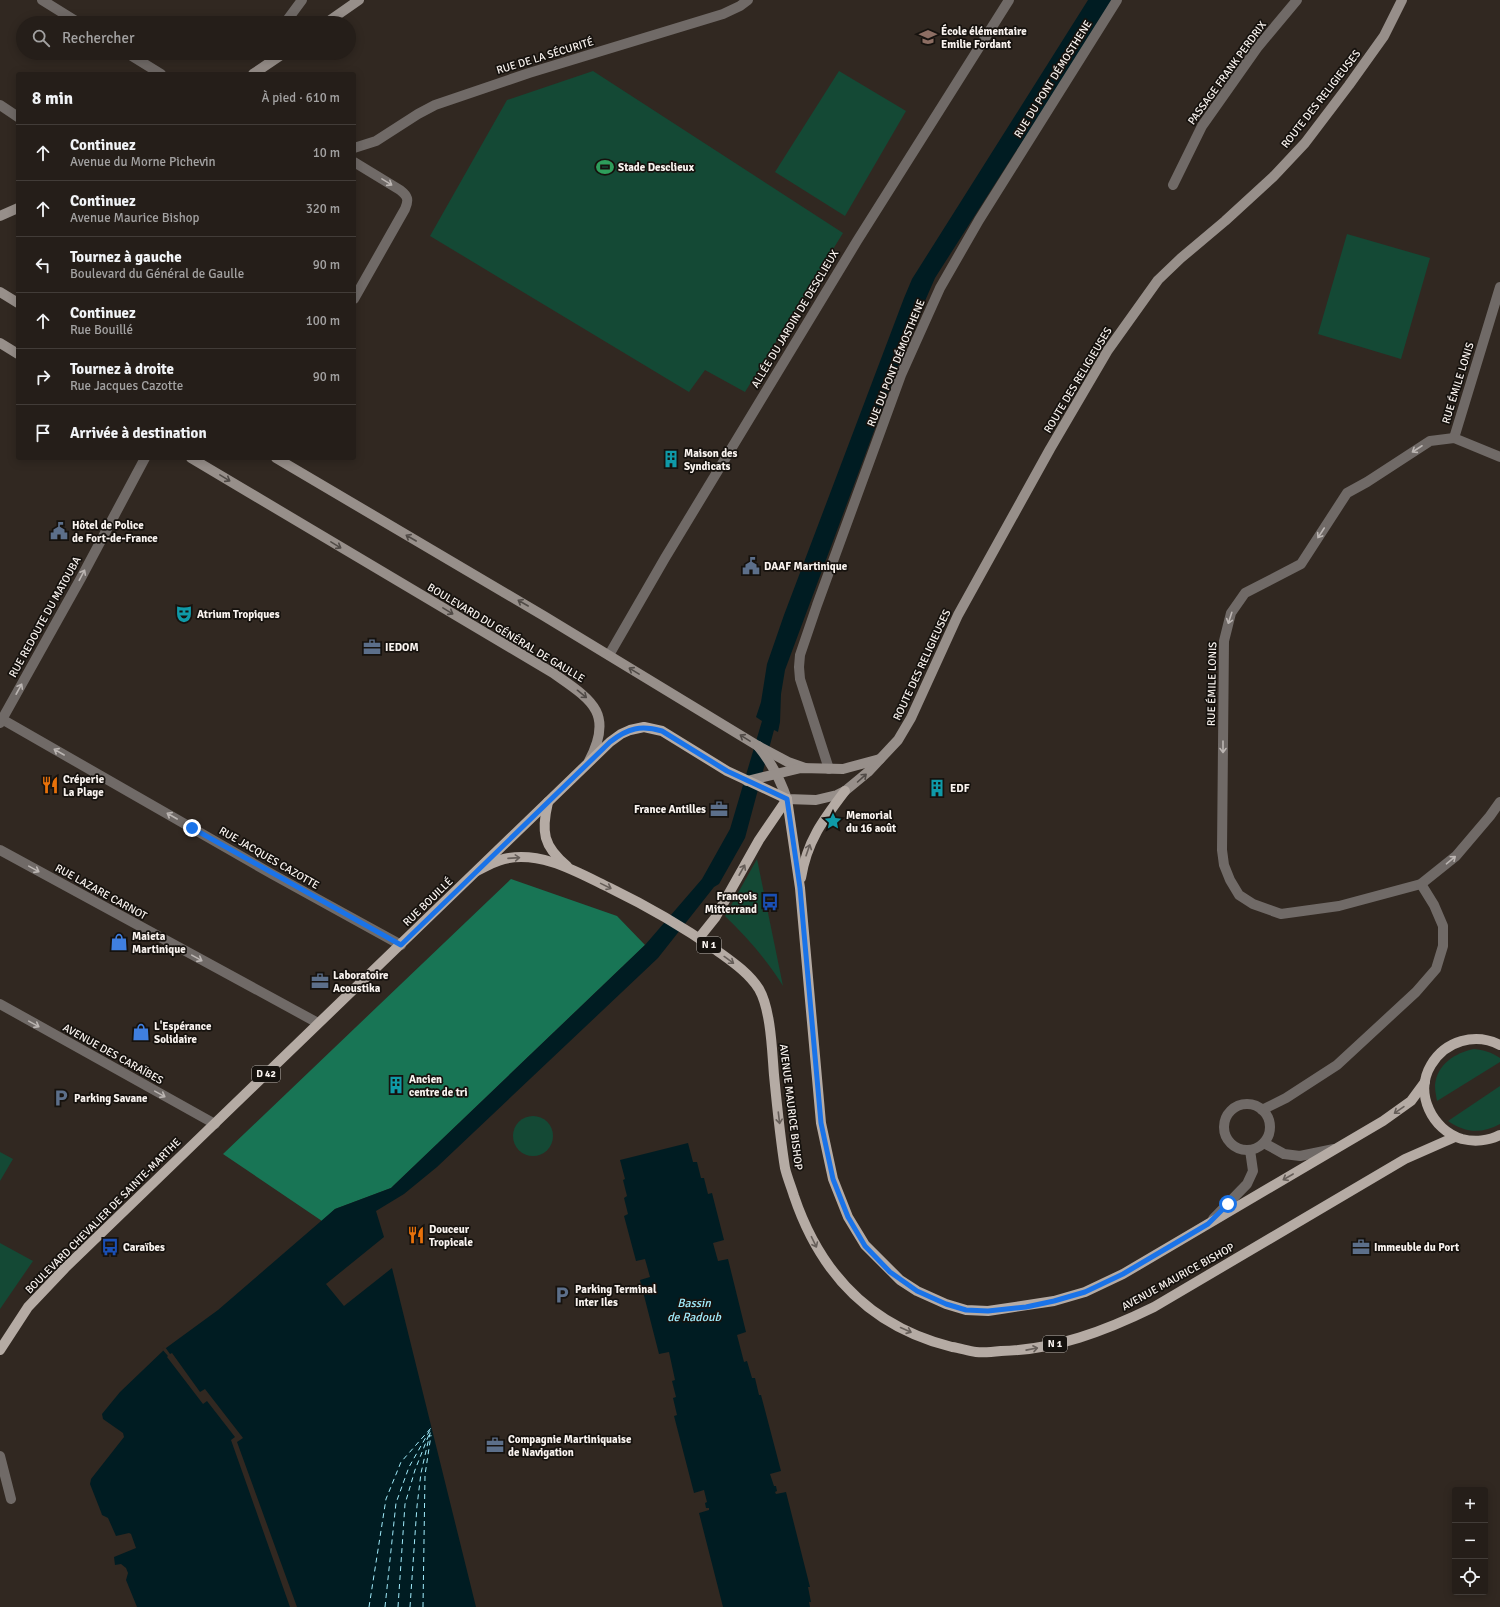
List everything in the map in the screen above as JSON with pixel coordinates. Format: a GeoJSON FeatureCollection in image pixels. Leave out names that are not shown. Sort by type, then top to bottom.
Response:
{"type":"FeatureCollection","features":[{"type":"Feature","properties":{"kind":"main road"},"geometry":{"type":"LineString","coordinates":[[336,16],[359,0]]}},
{"type":"Feature","properties":{"kind":"main road","name":"ROUTE DES RELIGIEUSES"},"geometry":{"type":"LineString","coordinates":[[880,760],[904,730],[958,615],[1050,449],[1108,350],[1158,280],[1273,177],[1305,143],[1384,36],[1402,0]]}},
{"type":"Feature","properties":{"kind":"main road"},"geometry":{"type":"LineString","coordinates":[[256,72],[272,60]]}},
{"type":"Feature","properties":{"kind":"main road"},"geometry":{"type":"LineString","coordinates":[[0,216],[16,209]]}},
{"type":"Feature","properties":{"kind":"main road"},"geometry":{"type":"LineString","coordinates":[[0,292],[16,302]]}},
{"type":"Feature","properties":{"kind":"main road"},"geometry":{"type":"LineString","coordinates":[[0,343],[16,353]]}},
{"type":"Feature","properties":{"kind":"main road","name":"BOULEVARD DU GÉNÉRAL DE GAULLE"},"geometry":{"type":"LineString","coordinates":[[194,460],[553,673],[582,694],[596,709],[600,728],[596,748],[588,763]]}},
{"type":"Feature","properties":{"kind":"main road"},"geometry":{"type":"LineString","coordinates":[[279,460],[609,655],[758,746],[788,762],[805,768]]}},
{"type":"Feature","properties":{"kind":"main road"},"geometry":{"type":"LineString","coordinates":[[588,763],[621,734],[641,727],[652,728],[662,731],[727,771],[787,799],[816,800],[830,797],[845,791],[858,782],[880,760]]}},
{"type":"Feature","properties":{"kind":"main road"},"geometry":{"type":"LineString","coordinates":[[758,746],[769,759],[777,773],[787,799],[800,888],[821,1123],[833,1179],[848,1217],[865,1246],[900,1280],[917,1291],[946,1304],[966,1310],[988,1311],[1026,1307],[1085,1292],[1123,1274],[1338,1148],[1383,1121],[1412,1101],[1425,1082],[1430,1066],[1440,1053],[1454,1043],[1470,1039],[1487,1040],[1500,1037]]}},
{"type":"Feature","properties":{"kind":"main road"},"geometry":{"type":"LineString","coordinates":[[747,781],[777,773],[805,768],[843,769],[880,760]]}},
{"type":"Feature","properties":{"kind":"main road","name":"RUE BOUILLÉ"},"geometry":{"type":"LineString","coordinates":[[214,1124],[588,763]]}},
{"type":"Feature","properties":{"kind":"main road"},"geometry":{"type":"LineString","coordinates":[[800,888],[806,854],[813,836],[845,791]]}},
{"type":"Feature","properties":{"kind":"main road"},"geometry":{"type":"LineString","coordinates":[[699,938],[715,918],[759,840],[787,799]]}},
{"type":"Feature","properties":{"kind":"main road","name":"AVENUE MAURICE BISHOP"},"geometry":{"type":"LineString","coordinates":[[548,802],[544,819],[544,835],[553,852],[571,869]]}},
{"type":"Feature","properties":{"kind":"main road","name":"AVENUE MAURICE BISHOP"},"geometry":{"type":"LineString","coordinates":[[477,870],[497,861],[513,857],[548,861],[571,869],[646,906],[699,938],[741,968],[760,990],[764,1002],[772,1052],[786,1170],[800,1214],[819,1252],[836,1276],[857,1298],[890,1323],[931,1342],[976,1352],[1020,1351],[1067,1342],[1118,1324],[1161,1303],[1405,1159],[1455,1137]]}},
{"type":"Feature","properties":{"kind":"main road"},"geometry":{"type":"LineString","coordinates":[[1487,1040],[1500,1045]]}},
{"type":"Feature","properties":{"kind":"main road"},"geometry":{"type":"LineString","coordinates":[[1425,1082],[1426,1100],[1432,1118],[1439,1126],[1455,1137],[1469,1141],[1484,1141],[1499,1136]]}},
{"type":"Feature","properties":{"kind":"main road","name":"BOULEVARD CHEVALIER DE SAINTE-MARTHE"},"geometry":{"type":"LineString","coordinates":[[0,1350],[28,1307],[39,1295],[214,1124]]}},
{"type":"Feature","properties":{"kind":"street"},"geometry":{"type":"LineString","coordinates":[[42,0],[68,16]]}},
{"type":"Feature","properties":{"kind":"street"},"geometry":{"type":"LineString","coordinates":[[290,16],[302,0]]}},
{"type":"Feature","properties":{"kind":"street","name":"RUE DE LA SÉCURITÉ"},"geometry":{"type":"LineString","coordinates":[[356,147],[376,141],[435,105],[529,73],[723,14],[740,6],[748,0]]}},
{"type":"Feature","properties":{"kind":"street","name":"ALLÉE DU JARDIN DE DESCLIEUX"},"geometry":{"type":"LineString","coordinates":[[609,655],[853,248],[1009,0]]}},
{"type":"Feature","properties":{"kind":"street","name":"RUE DU PONT DÉMOSTHENE"},"geometry":{"type":"LineString","coordinates":[[829,769],[800,679],[800,654],[898,382],[940,288],[979,220],[1118,0]]}},
{"type":"Feature","properties":{"kind":"street","name":"PASSAGE FRANK PERDRIX"},"geometry":{"type":"LineString","coordinates":[[1173,185],[1202,126],[1257,48],[1297,0]]}},
{"type":"Feature","properties":{"kind":"street"},"geometry":{"type":"LineString","coordinates":[[138,60],[158,72]]}},
{"type":"Feature","properties":{"kind":"street"},"geometry":{"type":"LineString","coordinates":[[0,106],[16,116]]}},
{"type":"Feature","properties":{"kind":"street"},"geometry":{"type":"LineString","coordinates":[[356,163],[400,190],[408,198],[405,209],[356,295]]}},
{"type":"Feature","properties":{"kind":"street","name":"RUE ÉMILE LONIS"},"geometry":{"type":"LineString","coordinates":[[1421,884],[1339,906],[1281,914],[1253,904],[1240,895],[1230,880],[1224,865],[1222,850],[1224,641],[1231,613],[1245,593],[1301,564],[1347,493],[1367,482],[1430,441],[1454,438],[1500,287]]}},
{"type":"Feature","properties":{"kind":"street"},"geometry":{"type":"LineString","coordinates":[[1454,438],[1500,457]]}},
{"type":"Feature","properties":{"kind":"street","name":"RUE REDOUTE DU MATOUBA"},"geometry":{"type":"LineString","coordinates":[[1,720],[81,578],[144,460]]}},
{"type":"Feature","properties":{"kind":"street","name":"RUE JACQUES CAZOTTE"},"geometry":{"type":"LineString","coordinates":[[1,720],[272,874],[401,945]]}},
{"type":"Feature","properties":{"kind":"street"},"geometry":{"type":"LineString","coordinates":[[1262,1110],[1286,1098],[1336,1065],[1416,992],[1436,969],[1443,946],[1443,926],[1434,905],[1421,884],[1456,856],[1500,802]]}},
{"type":"Feature","properties":{"kind":"street","name":"RUE LAZARE CARNOT"},"geometry":{"type":"LineString","coordinates":[[0,850],[318,1023]]}},
{"type":"Feature","properties":{"kind":"street","name":"AVENUE DES CARAÏBES"},"geometry":{"type":"LineString","coordinates":[[0,1004],[214,1124]]}},
{"type":"Feature","properties":{"kind":"street"},"geometry":{"type":"LineString","coordinates":[[1242,1104],[1249,1104],[1262,1110],[1270,1122],[1268,1137],[1264,1143],[1250,1150],[1235,1147],[1229,1142],[1225,1135],[1224,1127],[1225,1119],[1229,1112],[1242,1104]]}},
{"type":"Feature","properties":{"kind":"street"},"geometry":{"type":"LineString","coordinates":[[1264,1143],[1284,1154],[1300,1156],[1338,1148]]}},
{"type":"Feature","properties":{"kind":"street"},"geometry":{"type":"LineString","coordinates":[[1208,1224],[1247,1184],[1253,1171],[1250,1150]]}},
{"type":"Feature","properties":{"kind":"street"},"geometry":{"type":"LineString","coordinates":[[0,1456],[11,1499],[0,1483]]}},
{"type":"Feature","properties":{"kind":"green space","name":"Stade Desclieux"},"geometry":{"type":"Polygon","coordinates":[[[593,71],[843,233],[745,392],[705,370],[689,392],[430,236],[507,100],[593,71]]]}},
{"type":"Feature","properties":{"kind":"green space"},"geometry":{"type":"Polygon","coordinates":[[[839,71],[906,111],[845,216],[775,172],[839,71]]]}},
{"type":"Feature","properties":{"kind":"green space"},"geometry":{"type":"Polygon","coordinates":[[[1347,234],[1430,258],[1401,359],[1318,334],[1347,234]]]}},
{"type":"Feature","properties":{"kind":"green space"},"geometry":{"type":"Polygon","coordinates":[[[757,859],[783,986],[756,949],[725,916],[757,859]]]}},
{"type":"Feature","properties":{"kind":"green space"},"geometry":{"type":"Polygon","coordinates":[[[511,879],[617,916],[645,945],[391,1188],[335,1209],[322,1221],[223,1154],[511,879]]]}},
{"type":"Feature","properties":{"kind":"green space"},"geometry":{"type":"Polygon","coordinates":[[[1474,1049],[1494,1054],[1500,1058],[1500,1062],[1437,1101],[1435,1085],[1436,1078],[1443,1065],[1460,1053],[1474,1049]]]}},
{"type":"Feature","properties":{"kind":"green space"},"geometry":{"type":"Polygon","coordinates":[[[1500,1086],[1500,1124],[1480,1131],[1474,1131],[1461,1128],[1448,1121],[1500,1086]]]}},
{"type":"Feature","properties":{"kind":"green space"},"geometry":{"type":"Polygon","coordinates":[[[533,1116],[547,1122],[553,1136],[547,1150],[533,1156],[519,1150],[513,1136],[519,1122],[533,1116]]]}},
{"type":"Feature","properties":{"kind":"green space"},"geometry":{"type":"Polygon","coordinates":[[[0,1152],[13,1159],[0,1181],[0,1152]]]}},
{"type":"Feature","properties":{"kind":"green space"},"geometry":{"type":"Polygon","coordinates":[[[0,1243],[33,1261],[0,1309],[0,1243]]]}},
{"type":"Feature","properties":{"kind":"water"},"geometry":{"type":"Polygon","coordinates":[[[1088,0],[1114,0],[1074,65],[1014,154],[935,278],[908,340],[785,670],[781,694],[780,722],[778,732],[774,730],[745,838],[719,884],[714,887],[658,958],[437,1167],[404,1194],[376,1211],[384,1237],[326,1284],[344,1306],[392,1268],[476,1607],[137,1607],[126,1580],[128,1573],[126,1568],[121,1564],[115,1565],[114,1557],[136,1548],[131,1534],[129,1533],[116,1536],[108,1518],[102,1515],[90,1484],[91,1479],[124,1437],[123,1433],[103,1419],[102,1414],[120,1392],[166,1348],[218,1310],[335,1209],[391,1188],[645,945],[702,879],[730,829],[762,721],[756,717],[761,702],[767,664],[784,615],[912,279],[1088,0]]]}},
{"type":"Feature","properties":{"kind":"water","name":"Bassin de Radoub"},"geometry":{"type":"Polygon","coordinates":[[[688,1143],[693,1162],[697,1162],[701,1178],[704,1178],[708,1194],[712,1193],[724,1240],[713,1243],[718,1261],[728,1259],[746,1332],[737,1335],[744,1362],[747,1361],[752,1378],[755,1378],[759,1395],[761,1395],[781,1471],[770,1474],[774,1486],[776,1486],[776,1494],[786,1492],[810,1587],[808,1587],[811,1602],[809,1602],[810,1607],[723,1607],[699,1513],[709,1510],[709,1508],[706,1508],[705,1503],[707,1502],[704,1490],[694,1493],[674,1416],[677,1415],[673,1398],[676,1397],[672,1381],[675,1380],[669,1352],[659,1354],[640,1280],[650,1277],[645,1259],[636,1261],[624,1216],[628,1214],[624,1198],[627,1196],[623,1180],[625,1179],[620,1160],[688,1143]]]}},
{"type":"Feature","properties":{"kind":"pier"},"geometry":{"type":"Polygon","coordinates":[[[165,1347],[170,1354],[172,1353],[200,1392],[205,1389],[243,1438],[237,1442],[297,1607],[290,1607],[231,1440],[235,1437],[207,1401],[203,1404],[167,1357],[168,1356],[162,1349],[165,1347]]]}},
{"type":"Feature","properties":{"kind":"ferry route"},"geometry":{"type":"LineString","coordinates":[[369,1607],[386,1499],[401,1462],[431,1428]]}},
{"type":"Feature","properties":{"kind":"ferry route"},"geometry":{"type":"LineString","coordinates":[[410,1607],[417,1506],[421,1473],[431,1429]]}},
{"type":"Feature","properties":{"kind":"ferry route"},"geometry":{"type":"LineString","coordinates":[[385,1607],[396,1503],[409,1467],[430,1430]]}},
{"type":"Feature","properties":{"kind":"ferry route"},"geometry":{"type":"LineString","coordinates":[[398,1607],[405,1504],[415,1470],[430,1432]]}},
{"type":"Feature","properties":{"kind":"ferry route"},"geometry":{"type":"LineString","coordinates":[[423,1607],[425,1475],[431,1435]]}},
{"type":"Feature","properties":{"kind":"place","name":"École élémentaire Emilie Fordant"},"geometry":{"type":"Point","coordinates":[928,37]}},
{"type":"Feature","properties":{"kind":"place","name":"Stade Desclieux"},"geometry":{"type":"Point","coordinates":[605,167]}},
{"type":"Feature","properties":{"kind":"place","name":"Maison des Syndicats"},"geometry":{"type":"Point","coordinates":[671,459]}},
{"type":"Feature","properties":{"kind":"place","name":"Hôtel de Police de Fort-de-France"},"geometry":{"type":"Point","coordinates":[59,531]}},
{"type":"Feature","properties":{"kind":"place","name":"DAAF Martinique"},"geometry":{"type":"Point","coordinates":[751,566]}},
{"type":"Feature","properties":{"kind":"place","name":"Atrium Tropiques"},"geometry":{"type":"Point","coordinates":[184,614]}},
{"type":"Feature","properties":{"kind":"place","name":"IEDOM"},"geometry":{"type":"Point","coordinates":[372,647]}},
{"type":"Feature","properties":{"kind":"place","name":"Créperie La Plage"},"geometry":{"type":"Point","coordinates":[50,785]}},
{"type":"Feature","properties":{"kind":"place","name":"EDF"},"geometry":{"type":"Point","coordinates":[937,788]}},
{"type":"Feature","properties":{"kind":"place","name":"France Antilles"},"geometry":{"type":"Point","coordinates":[719,809]}},
{"type":"Feature","properties":{"kind":"place","name":"Memorial du 16 août"},"geometry":{"type":"Point","coordinates":[833,821]}},
{"type":"Feature","properties":{"kind":"place","name":"François Mitterrand"},"geometry":{"type":"Point","coordinates":[770,902]}},
{"type":"Feature","properties":{"kind":"place","name":"Maieta Martinique"},"geometry":{"type":"Point","coordinates":[119,942]}},
{"type":"Feature","properties":{"kind":"place","name":"Laboratoire Acoustika"},"geometry":{"type":"Point","coordinates":[320,981]}},
{"type":"Feature","properties":{"kind":"place","name":"L'Espérance Solidaire"},"geometry":{"type":"Point","coordinates":[141,1032]}},
{"type":"Feature","properties":{"kind":"place","name":"Ancien centre de tri"},"geometry":{"type":"Point","coordinates":[396,1085]}},
{"type":"Feature","properties":{"kind":"place","name":"Parking Savane"},"geometry":{"type":"Point","coordinates":[61,1098]}},
{"type":"Feature","properties":{"kind":"place","name":"Douceur Tropicale"},"geometry":{"type":"Point","coordinates":[416,1235]}},
{"type":"Feature","properties":{"kind":"place","name":"Caraïbes"},"geometry":{"type":"Point","coordinates":[110,1247]}},
{"type":"Feature","properties":{"kind":"place","name":"Immeuble du Port"},"geometry":{"type":"Point","coordinates":[1361,1247]}},
{"type":"Feature","properties":{"kind":"place","name":"Parking Terminal Inter Iles"},"geometry":{"type":"Point","coordinates":[562,1295]}},
{"type":"Feature","properties":{"kind":"place","name":"Compagnie Martiniquaise de Navigation"},"geometry":{"type":"Point","coordinates":[495,1445]}},
{"type":"Feature","properties":{"kind":"route"},"geometry":{"type":"LineString","coordinates":[[192,828],[401,945],[610,742],[621,734],[641,727],[662,731],[727,771],[787,799],[800,888],[805,958],[821,1123],[833,1179],[848,1217],[865,1246],[890,1272],[917,1291],[946,1304],[966,1310],[988,1311],[1026,1307],[1085,1292],[1123,1274],[1208,1224],[1228,1204]]}}]}
